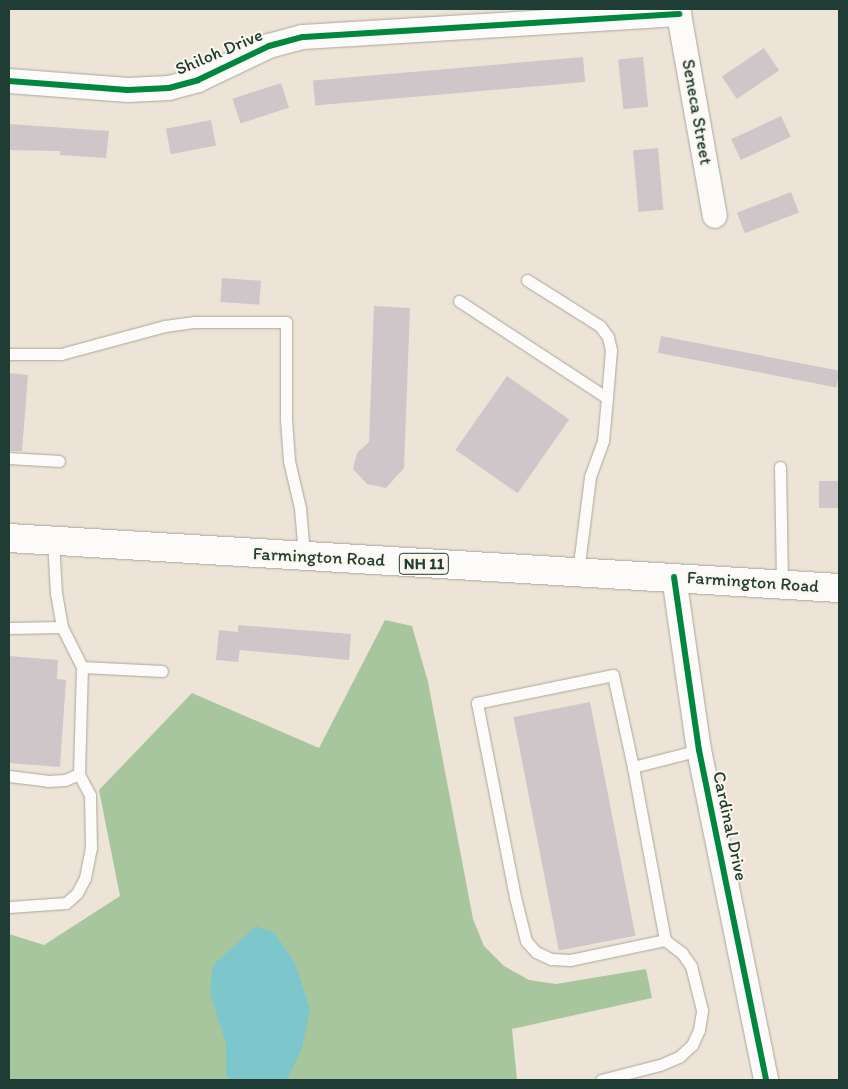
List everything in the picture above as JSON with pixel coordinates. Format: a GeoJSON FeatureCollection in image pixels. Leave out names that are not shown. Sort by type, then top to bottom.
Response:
{"type":"FeatureCollection","features":[{"type":"Feature","properties":{"kind":"highway","name":"Farmington Road"},"geometry":{"type":"LineString","coordinates":[[9,538],[839,588]]}},
{"type":"Feature","properties":{"kind":"street","name":"Shiloh Drive"},"geometry":{"type":"LineString","coordinates":[[9,81],[128,90],[169,88],[198,80],[269,46],[302,37],[679,12]]}},
{"type":"Feature","properties":{"kind":"street","name":"Seneca Street"},"geometry":{"type":"LineString","coordinates":[[679,12],[715,216]]}},
{"type":"Feature","properties":{"kind":"street","name":"Cardinal Drive"},"geometry":{"type":"LineString","coordinates":[[674,577],[699,750],[766,1080]]}},
{"type":"Feature","properties":{"kind":"lane"},"geometry":{"type":"LineString","coordinates":[[527,280],[600,326],[608,337],[611,350],[603,441],[590,477],[578,572]]}},
{"type":"Feature","properties":{"kind":"lane"},"geometry":{"type":"LineString","coordinates":[[459,301],[607,398]]}},
{"type":"Feature","properties":{"kind":"lane"},"geometry":{"type":"LineString","coordinates":[[9,354],[61,354],[165,326],[195,322],[286,322],[286,420],[289,461],[300,508],[304,557]]}},
{"type":"Feature","properties":{"kind":"lane"},"geometry":{"type":"LineString","coordinates":[[9,458],[59,461]]}},
{"type":"Feature","properties":{"kind":"lane"},"geometry":{"type":"LineString","coordinates":[[780,467],[782,584]]}},
{"type":"Feature","properties":{"kind":"lane"},"geometry":{"type":"LineString","coordinates":[[9,907],[66,903],[77,893],[85,878],[91,848],[90,795],[79,774],[82,667],[62,627],[56,594],[53,541]]}},
{"type":"Feature","properties":{"kind":"lane"},"geometry":{"type":"LineString","coordinates":[[9,628],[62,627]]}},
{"type":"Feature","properties":{"kind":"lane"},"geometry":{"type":"LineString","coordinates":[[82,667],[162,671]]}},
{"type":"Feature","properties":{"kind":"lane"},"geometry":{"type":"LineString","coordinates":[[601,1080],[660,1065],[678,1057],[692,1045],[699,1030],[702,1010],[691,966],[682,953],[665,940],[633,767],[613,674],[477,702],[526,941],[536,952],[550,958],[570,960],[665,940]]}},
{"type":"Feature","properties":{"kind":"lane"},"geometry":{"type":"LineString","coordinates":[[633,767],[699,750]]}},
{"type":"Feature","properties":{"kind":"lane"},"geometry":{"type":"LineString","coordinates":[[9,776],[47,781],[65,780],[79,774]]}},
{"type":"Feature","properties":{"kind":"green space"},"geometry":{"type":"Polygon","coordinates":[[[385,620],[412,626],[428,682],[473,919],[484,946],[504,966],[529,980],[556,984],[646,969],[652,998],[512,1029],[517,1080],[9,1080],[9,934],[44,945],[120,896],[99,790],[192,693],[319,748],[385,620]]]}},
{"type":"Feature","properties":{"kind":"water"},"geometry":{"type":"Polygon","coordinates":[[[256,926],[275,933],[295,963],[310,1009],[302,1048],[287,1080],[231,1080],[226,1076],[226,1044],[210,993],[213,965],[256,926]]]}},
{"type":"Feature","properties":{"kind":"building"},"geometry":{"type":"Polygon","coordinates":[[[764,48],[779,70],[737,99],[722,77],[764,48]]]}},
{"type":"Feature","properties":{"kind":"building"},"geometry":{"type":"Polygon","coordinates":[[[583,57],[585,82],[315,106],[313,81],[583,57]]]}},
{"type":"Feature","properties":{"kind":"building"},"geometry":{"type":"Polygon","coordinates":[[[643,57],[648,107],[623,109],[618,60],[643,57]]]}},
{"type":"Feature","properties":{"kind":"building"},"geometry":{"type":"Polygon","coordinates":[[[281,83],[289,108],[241,123],[232,99],[281,83]]]}},
{"type":"Feature","properties":{"kind":"building"},"geometry":{"type":"Polygon","coordinates":[[[781,116],[791,137],[741,160],[731,139],[781,116]]]}},
{"type":"Feature","properties":{"kind":"building"},"geometry":{"type":"Polygon","coordinates":[[[211,120],[216,146],[171,154],[166,129],[211,120]]]}},
{"type":"Feature","properties":{"kind":"building"},"geometry":{"type":"Polygon","coordinates":[[[9,124],[109,131],[106,158],[60,155],[60,151],[9,150],[9,124]]]}},
{"type":"Feature","properties":{"kind":"building"},"geometry":{"type":"Polygon","coordinates":[[[658,148],[663,210],[638,212],[633,150],[658,148]]]}},
{"type":"Feature","properties":{"kind":"building"},"geometry":{"type":"Polygon","coordinates":[[[791,192],[799,213],[745,233],[737,213],[791,192]]]}},
{"type":"Feature","properties":{"kind":"building"},"geometry":{"type":"Polygon","coordinates":[[[222,278],[261,281],[259,305],[220,302],[222,278]]]}},
{"type":"Feature","properties":{"kind":"building"},"geometry":{"type":"Polygon","coordinates":[[[374,306],[410,308],[404,468],[386,488],[367,484],[353,469],[357,453],[369,442],[374,306]]]}},
{"type":"Feature","properties":{"kind":"building"},"geometry":{"type":"Polygon","coordinates":[[[661,336],[839,371],[836,387],[658,353],[661,336]]]}},
{"type":"Feature","properties":{"kind":"building"},"geometry":{"type":"Polygon","coordinates":[[[9,373],[28,375],[22,451],[9,451],[9,373]]]}},
{"type":"Feature","properties":{"kind":"building"},"geometry":{"type":"Polygon","coordinates":[[[507,376],[569,420],[518,493],[455,450],[507,376]]]}},
{"type":"Feature","properties":{"kind":"building"},"geometry":{"type":"Polygon","coordinates":[[[819,481],[839,481],[839,508],[819,508],[819,481]]]}},
{"type":"Feature","properties":{"kind":"building"},"geometry":{"type":"Polygon","coordinates":[[[238,625],[351,634],[349,660],[240,650],[238,662],[216,660],[219,630],[238,632],[238,625]]]}},
{"type":"Feature","properties":{"kind":"building"},"geometry":{"type":"Polygon","coordinates":[[[9,656],[58,660],[57,679],[66,680],[60,767],[9,763],[9,656]]]}},
{"type":"Feature","properties":{"kind":"building"},"geometry":{"type":"Polygon","coordinates":[[[590,702],[635,936],[559,951],[513,717],[590,702]]]}},
{"type":"Feature","properties":{"kind":"cycle path"},"geometry":{"type":"LineString","coordinates":[[9,81],[128,90],[169,88],[198,80],[269,46],[303,37],[679,14]]}},
{"type":"Feature","properties":{"kind":"cycle path"},"geometry":{"type":"LineString","coordinates":[[674,577],[699,750],[766,1080]]}}]}
